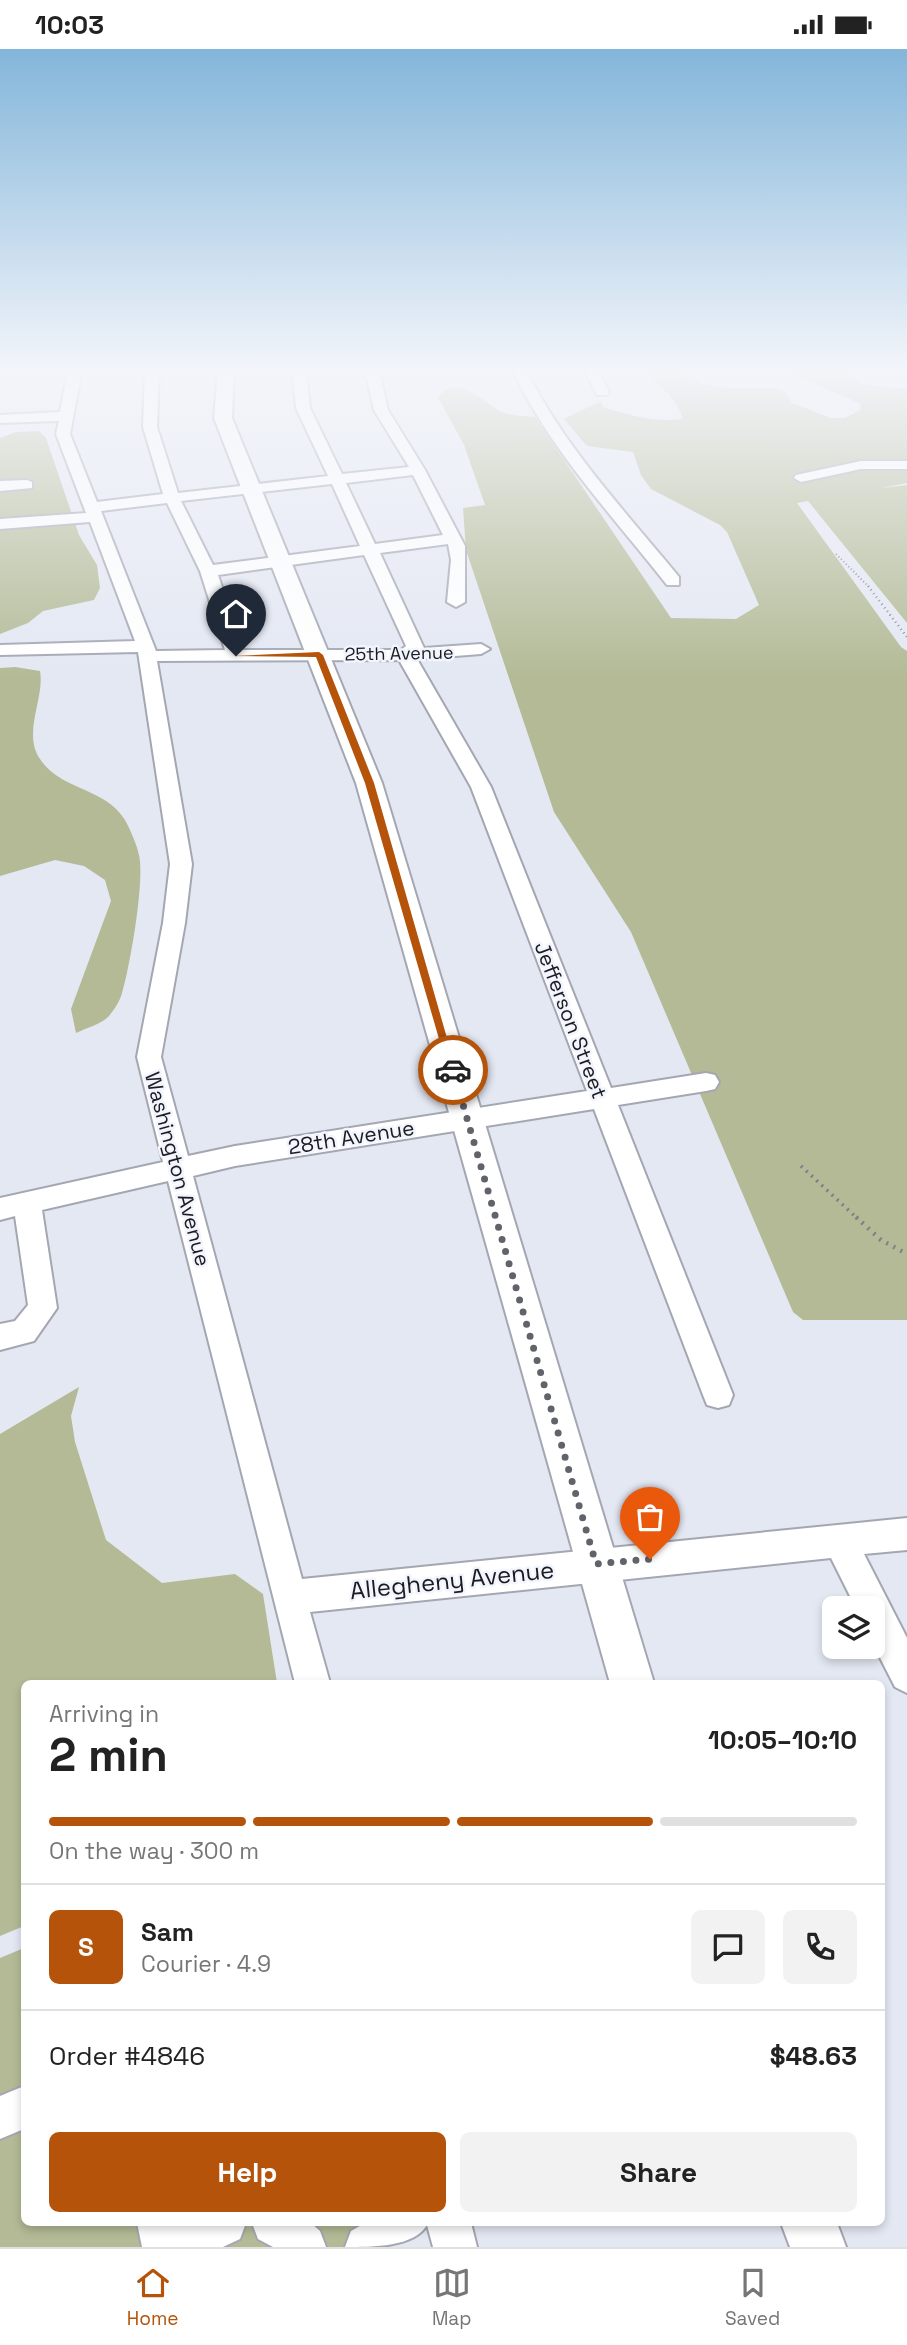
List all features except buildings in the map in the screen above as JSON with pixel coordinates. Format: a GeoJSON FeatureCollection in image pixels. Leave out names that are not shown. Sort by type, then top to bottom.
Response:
{"type":"FeatureCollection","features":[{"type":"Feature","properties":{"kind":"main road"},"geometry":{"type":"LineString","coordinates":[[247,473],[369,783],[631,1680]]}},
{"type":"Feature","properties":{"kind":"main road"},"geometry":{"type":"LineString","coordinates":[[810,2226],[818,2247]]}},
{"type":"Feature","properties":{"kind":"street","name":"Washington Avenue"},"geometry":{"type":"LineString","coordinates":[[76,473],[147,651],[181,864],[174,923],[149,1057],[311,1680]]}},
{"type":"Feature","properties":{"kind":"street"},"geometry":{"type":"LineString","coordinates":[[164,473],[172,498],[208,571],[236,656]]}},
{"type":"Feature","properties":{"kind":"street"},"geometry":{"type":"LineString","coordinates":[[334,473],[416,647],[405,655]]}},
{"type":"Feature","properties":{"kind":"street"},"geometry":{"type":"LineString","coordinates":[[0,524],[172,498],[395,473]]}},
{"type":"Feature","properties":{"kind":"street"},"geometry":{"type":"LineString","coordinates":[[419,473],[453,538],[459,560],[456,602]]}},
{"type":"Feature","properties":{"kind":"street"},"geometry":{"type":"LineString","coordinates":[[586,473],[606,501],[623,517],[673,580]]}},
{"type":"Feature","properties":{"kind":"street"},"geometry":{"type":"LineString","coordinates":[[802,478],[825,473]]}},
{"type":"Feature","properties":{"kind":"street"},"geometry":{"type":"LineString","coordinates":[[0,487],[27,485]]}},
{"type":"Feature","properties":{"kind":"street"},"geometry":{"type":"LineString","coordinates":[[208,571],[453,538]]}},
{"type":"Feature","properties":{"kind":"street","name":"25th Avenue"},"geometry":{"type":"LineString","coordinates":[[0,650],[147,651],[236,656],[405,655],[481,649]]}},
{"type":"Feature","properties":{"kind":"street","name":"Jefferson Street"},"geometry":{"type":"LineString","coordinates":[[405,655],[481,787],[718,1395]]}},
{"type":"Feature","properties":{"kind":"street","name":"28th Avenue"},"geometry":{"type":"LineString","coordinates":[[13,1206],[235,1156],[706,1082]]}},
{"type":"Feature","properties":{"kind":"street"},"geometry":{"type":"LineString","coordinates":[[0,1337],[24,1332],[43,1308],[13,1206]]}},
{"type":"Feature","properties":{"kind":"street","name":"Allegheny Avenue"},"geometry":{"type":"LineString","coordinates":[[290,1597],[907,1534]]}},
{"type":"Feature","properties":{"kind":"street"},"geometry":{"type":"LineString","coordinates":[[840,1542],[907,1675]]}},
{"type":"Feature","properties":{"kind":"street"},"geometry":{"type":"LineString","coordinates":[[0,2118],[21,2108]]}},
{"type":"Feature","properties":{"kind":"street"},"geometry":{"type":"LineString","coordinates":[[160,2226],[164,2247]]}},
{"type":"Feature","properties":{"kind":"street"},"geometry":{"type":"LineString","coordinates":[[191,2247],[216,2226]]}},
{"type":"Feature","properties":{"kind":"street"},"geometry":{"type":"LineString","coordinates":[[281,2226],[304,2247]]}},
{"type":"Feature","properties":{"kind":"street"},"geometry":{"type":"LineString","coordinates":[[367,2247],[402,2226]]}},
{"type":"Feature","properties":{"kind":"street"},"geometry":{"type":"LineString","coordinates":[[450,2226],[455,2247]]}},
{"type":"Feature","properties":{"kind":"path"},"geometry":{"type":"LineString","coordinates":[[836,554],[867,584],[907,637]]}},
{"type":"Feature","properties":{"kind":"path"},"geometry":{"type":"LineString","coordinates":[[802,1166],[881,1240],[907,1254]]}},
{"type":"Feature","properties":{"kind":"green space"},"geometry":{"type":"Polygon","coordinates":[[[0,473],[58,473],[79,535],[97,565],[100,588],[94,600],[43,611],[28,623],[0,634],[0,473]]]}},
{"type":"Feature","properties":{"kind":"green space"},"geometry":{"type":"Polygon","coordinates":[[[474,473],[573,473],[671,618],[736,619],[759,605],[727,532],[720,525],[651,489],[640,473],[907,473],[907,483],[882,488],[907,485],[907,623],[808,501],[797,503],[901,647],[907,651],[907,1320],[803,1320],[793,1312],[631,932],[554,812],[466,550],[463,508],[485,505],[474,473]]]}},
{"type":"Feature","properties":{"kind":"green space"},"geometry":{"type":"Polygon","coordinates":[[[15,667],[40,671],[40,692],[33,738],[40,759],[59,777],[116,809],[129,828],[139,855],[140,883],[136,923],[121,996],[106,1019],[76,1033],[71,1009],[111,901],[105,880],[84,866],[55,860],[0,876],[0,668],[15,667]]]}},
{"type":"Feature","properties":{"kind":"green space"},"geometry":{"type":"Polygon","coordinates":[[[79,1387],[71,1416],[75,1442],[106,1540],[162,1583],[235,1574],[263,1594],[277,1680],[21,1680],[21,1927],[0,1936],[0,1434],[79,1387]]]}},
{"type":"Feature","properties":{"kind":"green space"},"geometry":{"type":"Polygon","coordinates":[[[21,1949],[21,2226],[383,2226],[387,2247],[0,2247],[0,1958],[21,1949]]]}},
{"type":"Feature","properties":{"kind":"way so far"},"geometry":{"type":"LineString","coordinates":[[453,1070],[596,1564],[650,1559]]}},
{"type":"Feature","properties":{"kind":"route"},"geometry":{"type":"LineString","coordinates":[[236,656],[319,655],[369,783],[453,1070]]}}]}
